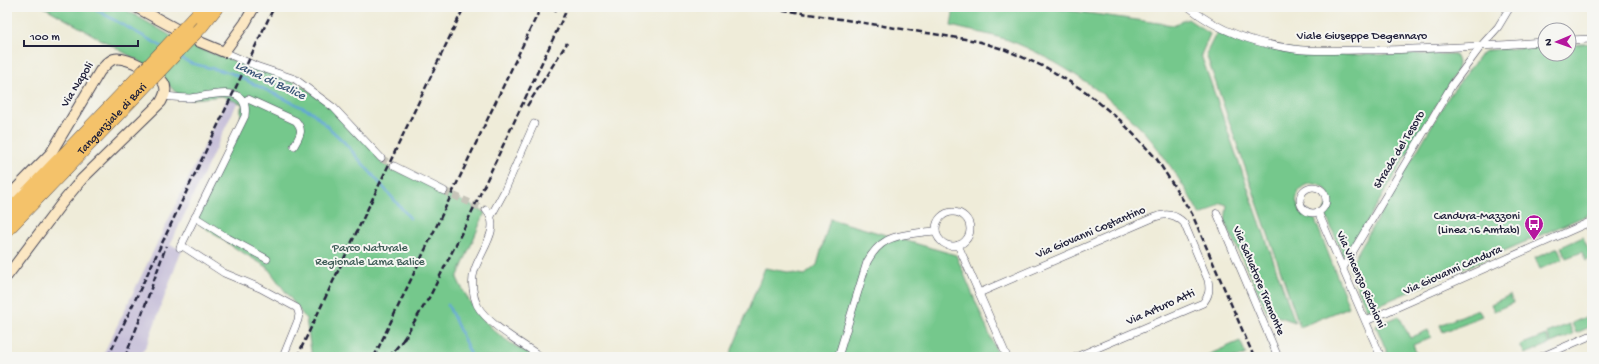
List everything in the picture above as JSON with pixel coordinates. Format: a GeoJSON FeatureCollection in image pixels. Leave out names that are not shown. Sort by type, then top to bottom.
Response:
{"type":"FeatureCollection","features":[{"type":"Feature","properties":{"kind":"highway","name":"Tangenziale di Bari"},"geometry":{"type":"LineString","coordinates":[[7,230],[144,78],[186,26],[204,7]]}},
{"type":"Feature","properties":{"kind":"highway","name":"Tangenziale di Bari"},"geometry":{"type":"LineString","coordinates":[[7,214],[144,78],[201,27],[217,7]]}},
{"type":"Feature","properties":{"kind":"street"},"geometry":{"type":"LineString","coordinates":[[136,7],[200,42],[256,66],[295,79],[334,108],[380,158]]}},
{"type":"Feature","properties":{"kind":"street"},"geometry":{"type":"LineString","coordinates":[[224,52],[245,24],[254,7]]}},
{"type":"Feature","properties":{"kind":"street","name":"Viale Giuseppe Degennaro"},"geometry":{"type":"LineString","coordinates":[[1189,7],[1218,26],[1258,42],[1294,49],[1394,50],[1537,42]]}},
{"type":"Feature","properties":{"kind":"street","name":"Strada del Tesoro"},"geometry":{"type":"LineString","coordinates":[[1344,268],[1452,85],[1481,46],[1498,28],[1510,7]]}},
{"type":"Feature","properties":{"kind":"street"},"geometry":{"type":"LineString","coordinates":[[1577,40],[1592,39]]}},
{"type":"Feature","properties":{"kind":"street","name":"Via Napoli"},"geometry":{"type":"LineString","coordinates":[[7,198],[51,153],[100,71],[108,62],[115,59],[124,59],[152,72],[163,82],[166,89],[165,96]]}},
{"type":"Feature","properties":{"kind":"street"},"geometry":{"type":"LineString","coordinates":[[7,276],[82,179],[152,112],[165,96],[189,98],[224,93],[235,96],[244,102],[246,109],[245,116],[181,247],[224,273],[260,288],[297,308],[299,314],[298,320],[283,357]]}},
{"type":"Feature","properties":{"kind":"street"},"geometry":{"type":"LineString","coordinates":[[244,102],[248,99],[296,121],[300,127],[300,134],[294,146]]}},
{"type":"Feature","properties":{"kind":"street"},"geometry":{"type":"LineString","coordinates":[[534,124],[504,192],[488,213],[493,228],[474,272],[472,285],[477,304],[485,315],[541,357]]}},
{"type":"Feature","properties":{"kind":"street"},"geometry":{"type":"LineString","coordinates":[[394,166],[444,191]]}},
{"type":"Feature","properties":{"kind":"street","name":"Via Vincenzo Ricchioni"},"geometry":{"type":"LineString","coordinates":[[1318,212],[1344,268],[1381,357]]}},
{"type":"Feature","properties":{"kind":"street"},"geometry":{"type":"LineString","coordinates":[[948,213],[959,213],[968,221],[970,227],[968,238],[958,245],[953,246],[944,244],[940,240],[936,231],[938,220],[948,213]]}},
{"type":"Feature","properties":{"kind":"street","name":"Via Salvatore Tramonte"},"geometry":{"type":"LineString","coordinates":[[1217,213],[1278,357]]}},
{"type":"Feature","properties":{"kind":"street","name":"Via Giovanni Costantino"},"geometry":{"type":"LineString","coordinates":[[979,293],[1162,215],[1170,214],[1184,223],[1195,250]]}},
{"type":"Feature","properties":{"kind":"street"},"geometry":{"type":"LineString","coordinates":[[195,217],[228,238],[267,259]]}},
{"type":"Feature","properties":{"kind":"street"},"geometry":{"type":"LineString","coordinates":[[1590,222],[1592,232]]}},
{"type":"Feature","properties":{"kind":"street","name":"Via Giovanni Candura"},"geometry":{"type":"LineString","coordinates":[[1366,321],[1590,222]]}},
{"type":"Feature","properties":{"kind":"street"},"geometry":{"type":"LineString","coordinates":[[838,357],[867,262],[875,250],[887,240],[918,232],[936,231]]}},
{"type":"Feature","properties":{"kind":"street"},"geometry":{"type":"LineString","coordinates":[[958,245],[1007,357]]}},
{"type":"Feature","properties":{"kind":"street","name":"Via Arturo Atti"},"geometry":{"type":"LineString","coordinates":[[1076,357],[1203,303],[1209,294],[1210,288],[1195,250]]}},
{"type":"Feature","properties":{"kind":"street"},"geometry":{"type":"LineString","coordinates":[[1540,357],[1592,335]]}},
{"type":"Feature","properties":{"kind":"shaded area"},"geometry":{"type":"Polygon","coordinates":[[[229,95],[238,101],[170,245],[182,249],[148,342],[140,357],[102,357],[229,95]]]}},
{"type":"Feature","properties":{"kind":"green space","name":"Parco Naturale Regionale Lama Balice"},"geometry":{"type":"Polygon","coordinates":[[[44,7],[121,7],[187,45],[284,76],[317,95],[362,135],[384,164],[393,170],[429,182],[449,195],[485,212],[457,278],[471,304],[489,326],[511,344],[538,357],[312,357],[306,319],[267,267],[232,246],[194,220],[241,122],[241,108],[243,104],[222,96],[183,100],[168,84],[139,61],[44,7]]]}},
{"type":"Feature","properties":{"kind":"green space"},"geometry":{"type":"Polygon","coordinates":[[[954,7],[1044,7],[1173,25],[1188,19],[1210,34],[1201,55],[1295,322],[1268,313],[1225,222],[1227,205],[1221,203],[1208,212],[1200,215],[1178,177],[1159,150],[1122,110],[1086,82],[1066,69],[1027,48],[1008,40],[951,26],[954,7]]]}},
{"type":"Feature","properties":{"kind":"green space"},"geometry":{"type":"Polygon","coordinates":[[[1217,32],[1312,55],[1454,54],[1458,62],[1455,74],[1346,257],[1344,257],[1324,211],[1329,202],[1327,191],[1318,185],[1308,184],[1299,191],[1296,201],[1301,213],[1314,217],[1349,307],[1300,327],[1206,54],[1217,32]]]}},
{"type":"Feature","properties":{"kind":"green space"},"geometry":{"type":"Polygon","coordinates":[[[1592,43],[1592,213],[1367,310],[1349,267],[1449,96],[1482,53],[1489,50],[1537,47],[1537,62],[1577,62],[1577,44],[1592,43]]]}},
{"type":"Feature","properties":{"kind":"green space"},"geometry":{"type":"Polygon","coordinates":[[[830,219],[956,255],[999,357],[729,357],[765,268],[805,275],[817,265],[830,219]]]}},
{"type":"Feature","properties":{"kind":"green space"},"geometry":{"type":"Polygon","coordinates":[[[1583,237],[1592,258],[1586,261],[1582,252],[1566,258],[1561,247],[1583,237]]]}},
{"type":"Feature","properties":{"kind":"green space"},"geometry":{"type":"Polygon","coordinates":[[[1558,248],[1563,259],[1540,269],[1535,258],[1558,248]]]}},
{"type":"Feature","properties":{"kind":"green space"},"geometry":{"type":"Polygon","coordinates":[[[1510,295],[1513,303],[1494,311],[1491,304],[1510,295]]]}},
{"type":"Feature","properties":{"kind":"green space"},"geometry":{"type":"Polygon","coordinates":[[[1478,309],[1482,316],[1443,332],[1440,325],[1478,309]]]}},
{"type":"Feature","properties":{"kind":"green space"},"geometry":{"type":"Polygon","coordinates":[[[1592,314],[1592,326],[1576,333],[1572,323],[1592,314]]]}},
{"type":"Feature","properties":{"kind":"green space"},"geometry":{"type":"Polygon","coordinates":[[[1399,316],[1410,338],[1428,330],[1431,337],[1413,345],[1418,357],[1389,357],[1376,326],[1399,316]]]}},
{"type":"Feature","properties":{"kind":"green space"},"geometry":{"type":"Polygon","coordinates":[[[1569,324],[1573,334],[1551,343],[1547,333],[1569,324]]]}},
{"type":"Feature","properties":{"kind":"green space"},"geometry":{"type":"Polygon","coordinates":[[[1546,335],[1550,344],[1525,354],[1520,345],[1546,335]]]}},
{"type":"Feature","properties":{"kind":"green space"},"geometry":{"type":"Polygon","coordinates":[[[1240,341],[1246,354],[1238,357],[1203,357],[1240,341]]]}},
{"type":"Feature","properties":{"kind":"waterway","name":"Lama di Balice"},"geometry":{"type":"LineString","coordinates":[[91,7],[161,46]]}},
{"type":"Feature","properties":{"kind":"waterway","name":"Lama di Balice"},"geometry":{"type":"LineString","coordinates":[[179,57],[190,63],[231,73],[312,112],[344,142],[410,218]]}},
{"type":"Feature","properties":{"kind":"waterway","name":"Lama di Balice"},"geometry":{"type":"LineString","coordinates":[[448,305],[472,357]]}},
{"type":"Feature","properties":{"kind":"tunnel"},"geometry":{"type":"LineString","coordinates":[[381,158],[394,166]]}},
{"type":"Feature","properties":{"kind":"tunnel"},"geometry":{"type":"LineString","coordinates":[[444,191],[486,210]]}},
{"type":"Feature","properties":{"kind":"railway"},"geometry":{"type":"LineString","coordinates":[[108,357],[274,7]]}},
{"type":"Feature","properties":{"kind":"railway"},"geometry":{"type":"LineString","coordinates":[[297,357],[464,7]]}},
{"type":"Feature","properties":{"kind":"railway"},"geometry":{"type":"LineString","coordinates":[[374,357],[541,7]]}},
{"type":"Feature","properties":{"kind":"railway"},"geometry":{"type":"LineString","coordinates":[[555,11],[557,7]]}},
{"type":"Feature","properties":{"kind":"railway"},"geometry":{"type":"LineString","coordinates":[[403,340],[430,296],[468,220],[568,7]]}},
{"type":"Feature","properties":{"kind":"railway"},"geometry":{"type":"LineString","coordinates":[[765,7],[977,41],[1006,50],[1047,68],[1086,92],[1121,121],[1156,158],[1192,214],[1254,357]]}},
{"type":"Feature","properties":{"kind":"railway"},"geometry":{"type":"LineString","coordinates":[[527,106],[567,43]]}},
{"type":"Feature","properties":{"kind":"railway"},"geometry":{"type":"LineString","coordinates":[[125,357],[166,246]]}},
{"type":"Feature","properties":{"kind":"railway"},"geometry":{"type":"LineString","coordinates":[[389,357],[407,335]]}},
{"type":"Feature","properties":{"kind":"place","name":"Candura-Mazzoni (Linea 16 Amtab)"},"geometry":{"type":"Point","coordinates":[1534,241]}}]}
